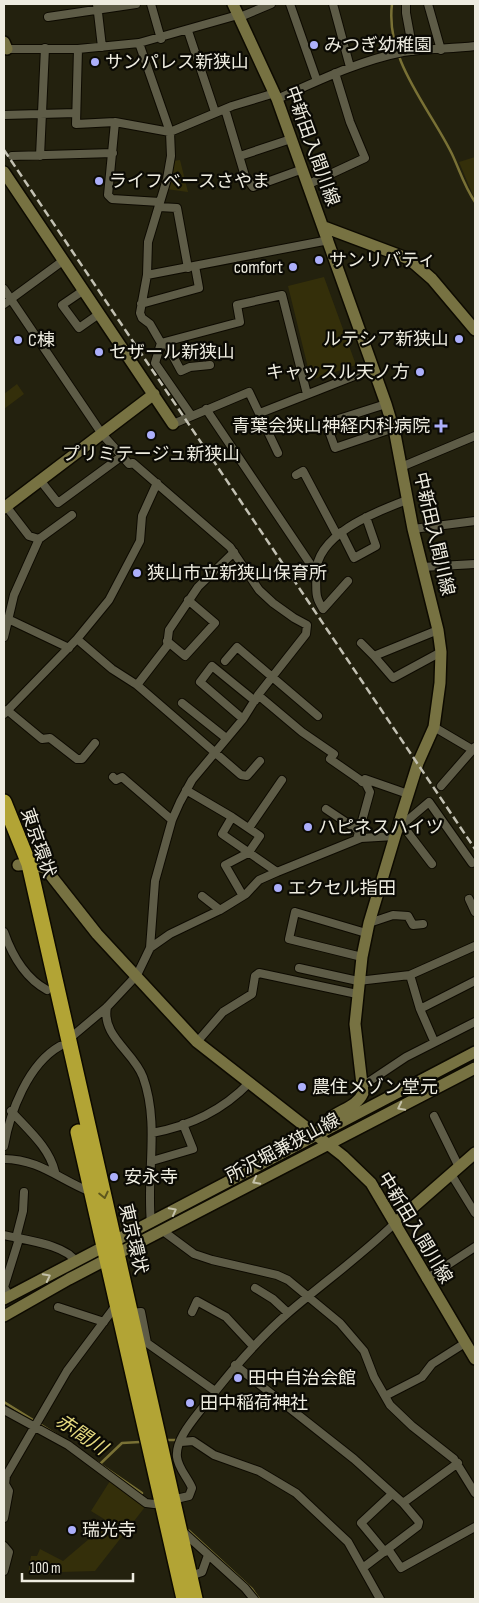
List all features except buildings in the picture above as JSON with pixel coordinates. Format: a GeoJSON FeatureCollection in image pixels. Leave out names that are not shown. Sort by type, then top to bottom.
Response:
{"type":"FeatureCollection","features":[{"type":"Feature","properties":{"kind":"highway","name":"東京環状"},"geometry":{"type":"LineString","coordinates":[[4,802],[24,864],[111,1250],[118,1303],[166,1501],[178,1527],[195,1599]]}},
{"type":"Feature","properties":{"kind":"highway","name":"東京環状"},"geometry":{"type":"LineString","coordinates":[[4,825],[24,864],[48,990],[64,1043],[91,1192],[130,1313],[184,1599]]}},
{"type":"Feature","properties":{"kind":"main road","name":"中新田入間川線"},"geometry":{"type":"LineString","coordinates":[[237,12],[276,96],[329,240],[372,369],[394,428],[407,500],[438,630],[441,652],[438,706],[434,726],[408,794],[401,823],[395,836],[368,928],[362,957],[356,994],[355,1024],[364,1087]]}},
{"type":"Feature","properties":{"kind":"main road"},"geometry":{"type":"LineString","coordinates":[[4,172],[173,424]]}},
{"type":"Feature","properties":{"kind":"main road"},"geometry":{"type":"LineString","coordinates":[[324,227],[409,259],[432,279],[475,330]]}},
{"type":"Feature","properties":{"kind":"main road"},"geometry":{"type":"LineString","coordinates":[[5,506],[154,394]]}},
{"type":"Feature","properties":{"kind":"main road","name":"中新田入間川線"},"geometry":{"type":"LineString","coordinates":[[24,864],[45,868],[97,934],[197,1042],[343,1156],[371,1184],[475,1359]]}},
{"type":"Feature","properties":{"kind":"main road","name":"所沢堀兼狭山線"},"geometry":{"type":"LineString","coordinates":[[111,1250],[151,1223],[475,1052]]}},
{"type":"Feature","properties":{"kind":"main road"},"geometry":{"type":"LineString","coordinates":[[475,1058],[423,1087],[475,1062]]}},
{"type":"Feature","properties":{"kind":"main road","name":"所沢堀兼狭山線"},"geometry":{"type":"LineString","coordinates":[[111,1250],[163,1231],[475,1068]]}},
{"type":"Feature","properties":{"kind":"main road"},"geometry":{"type":"LineString","coordinates":[[364,1087],[370,1100],[378,1103]]}},
{"type":"Feature","properties":{"kind":"main road"},"geometry":{"type":"LineString","coordinates":[[317,1136],[321,1125],[329,1117],[359,1100],[364,1087]]}},
{"type":"Feature","properties":{"kind":"main road"},"geometry":{"type":"LineString","coordinates":[[395,1223],[475,1153]]}},
{"type":"Feature","properties":{"kind":"main road"},"geometry":{"type":"LineString","coordinates":[[6,1300],[76,1262],[111,1250]]}},
{"type":"Feature","properties":{"kind":"main road"},"geometry":{"type":"LineString","coordinates":[[4,1316],[111,1250]]}},
{"type":"Feature","properties":{"kind":"main road"},"geometry":{"type":"LineString","coordinates":[[4,1310],[25,1297],[6,1300]]}},
{"type":"Feature","properties":{"kind":"street"},"geometry":{"type":"LineString","coordinates":[[48,17],[97,6],[136,4]]}},
{"type":"Feature","properties":{"kind":"street"},"geometry":{"type":"LineString","coordinates":[[151,4],[161,38]]}},
{"type":"Feature","properties":{"kind":"street"},"geometry":{"type":"LineString","coordinates":[[5,46],[78,49],[139,43],[188,31],[237,12],[271,4]]}},
{"type":"Feature","properties":{"kind":"street"},"geometry":{"type":"LineString","coordinates":[[290,4],[317,81]]}},
{"type":"Feature","properties":{"kind":"street"},"geometry":{"type":"LineString","coordinates":[[333,4],[350,67]]}},
{"type":"Feature","properties":{"kind":"street"},"geometry":{"type":"LineString","coordinates":[[406,4],[413,51]]}},
{"type":"Feature","properties":{"kind":"street"},"geometry":{"type":"LineString","coordinates":[[428,4],[441,50]]}},
{"type":"Feature","properties":{"kind":"street"},"geometry":{"type":"LineString","coordinates":[[97,6],[102,47]]}},
{"type":"Feature","properties":{"kind":"street"},"geometry":{"type":"LineString","coordinates":[[188,31],[215,112]]}},
{"type":"Feature","properties":{"kind":"street"},"geometry":{"type":"LineString","coordinates":[[139,43],[170,132],[171,156],[160,204],[148,242],[147,275],[140,313],[142,318],[150,324],[181,371],[190,367],[210,365]]}},
{"type":"Feature","properties":{"kind":"street"},"geometry":{"type":"LineString","coordinates":[[78,49],[76,124],[115,122],[170,132],[215,112],[276,96],[350,67],[413,51],[475,46]]}},
{"type":"Feature","properties":{"kind":"street"},"geometry":{"type":"LineString","coordinates":[[40,156],[45,48]]}},
{"type":"Feature","properties":{"kind":"street"},"geometry":{"type":"LineString","coordinates":[[309,184],[365,158],[350,122],[335,73]]}},
{"type":"Feature","properties":{"kind":"street"},"geometry":{"type":"LineString","coordinates":[[225,109],[245,176],[253,187],[303,169]]}},
{"type":"Feature","properties":{"kind":"street"},"geometry":{"type":"LineString","coordinates":[[4,115],[76,113]]}},
{"type":"Feature","properties":{"kind":"street"},"geometry":{"type":"LineString","coordinates":[[115,122],[108,195],[112,199],[160,204],[177,208],[191,267],[199,288],[141,304]]}},
{"type":"Feature","properties":{"kind":"street"},"geometry":{"type":"LineString","coordinates":[[240,156],[292,139]]}},
{"type":"Feature","properties":{"kind":"street"},"geometry":{"type":"LineString","coordinates":[[12,156],[113,153]]}},
{"type":"Feature","properties":{"kind":"street"},"geometry":{"type":"LineString","coordinates":[[147,275],[329,240]]}},
{"type":"Feature","properties":{"kind":"street"},"geometry":{"type":"LineString","coordinates":[[7,301],[64,260]]}},
{"type":"Feature","properties":{"kind":"street"},"geometry":{"type":"LineString","coordinates":[[4,289],[7,301],[102,434],[129,464],[133,463],[157,483],[234,552],[259,590],[294,618],[307,625],[306,634],[272,676],[243,719],[213,753],[186,790],[172,820],[155,881],[150,948],[137,975],[107,1007],[36,1067],[11,1111],[4,1146]]}},
{"type":"Feature","properties":{"kind":"street"},"geometry":{"type":"LineString","coordinates":[[84,290],[62,305],[79,328],[100,314]]}},
{"type":"Feature","properties":{"kind":"street"},"geometry":{"type":"LineString","coordinates":[[163,343],[240,322],[237,305],[282,295],[307,394]]}},
{"type":"Feature","properties":{"kind":"street"},"geometry":{"type":"LineString","coordinates":[[163,343],[155,363],[190,415]]}},
{"type":"Feature","properties":{"kind":"street"},"geometry":{"type":"LineString","coordinates":[[260,413],[372,369]]}},
{"type":"Feature","properties":{"kind":"street"},"geometry":{"type":"LineString","coordinates":[[173,424],[190,415],[249,392],[257,414],[260,413],[278,453]]}},
{"type":"Feature","properties":{"kind":"street"},"geometry":{"type":"LineString","coordinates":[[386,404],[326,423],[335,448],[394,428]]}},
{"type":"Feature","properties":{"kind":"street"},"geometry":{"type":"LineString","coordinates":[[206,409],[315,571]]}},
{"type":"Feature","properties":{"kind":"street"},"geometry":{"type":"LineString","coordinates":[[401,467],[475,436]]}},
{"type":"Feature","properties":{"kind":"street"},"geometry":{"type":"LineString","coordinates":[[40,480],[58,504],[122,456]]}},
{"type":"Feature","properties":{"kind":"street"},"geometry":{"type":"LineString","coordinates":[[296,474],[303,471],[354,558],[376,546],[366,517]]}},
{"type":"Feature","properties":{"kind":"street"},"geometry":{"type":"LineString","coordinates":[[95,743],[82,759],[77,759],[50,738],[42,739],[6,712],[69,648],[110,600],[140,541],[142,516],[157,483]]}},
{"type":"Feature","properties":{"kind":"street"},"geometry":{"type":"LineString","coordinates":[[348,581],[323,609],[316,597],[315,571],[329,544],[339,534],[366,517],[407,500]]}},
{"type":"Feature","properties":{"kind":"street"},"geometry":{"type":"LineString","coordinates":[[5,506],[29,536],[39,539]]}},
{"type":"Feature","properties":{"kind":"street"},"geometry":{"type":"LineString","coordinates":[[4,637],[22,576],[39,539],[72,515]]}},
{"type":"Feature","properties":{"kind":"street"},"geometry":{"type":"LineString","coordinates":[[413,528],[475,521]]}},
{"type":"Feature","properties":{"kind":"street"},"geometry":{"type":"LineString","coordinates":[[137,685],[167,646],[169,630],[188,600],[217,566],[234,552]]}},
{"type":"Feature","properties":{"kind":"street"},"geometry":{"type":"LineString","coordinates":[[422,566],[475,564]]}},
{"type":"Feature","properties":{"kind":"street"},"geometry":{"type":"LineString","coordinates":[[167,641],[185,656],[215,623],[188,600]]}},
{"type":"Feature","properties":{"kind":"street"},"geometry":{"type":"LineString","coordinates":[[8,619],[69,648]]}},
{"type":"Feature","properties":{"kind":"street"},"geometry":{"type":"LineString","coordinates":[[374,656],[438,630]]}},
{"type":"Feature","properties":{"kind":"street"},"geometry":{"type":"LineString","coordinates":[[77,639],[112,669],[137,685],[213,753],[241,775],[247,776],[260,761]]}},
{"type":"Feature","properties":{"kind":"street"},"geometry":{"type":"LineString","coordinates":[[361,643],[393,678],[441,652]]}},
{"type":"Feature","properties":{"kind":"street"},"geometry":{"type":"LineString","coordinates":[[225,661],[237,647],[318,716]]}},
{"type":"Feature","properties":{"kind":"street"},"geometry":{"type":"LineString","coordinates":[[243,719],[200,682],[212,666],[334,754],[330,759],[362,782],[370,792],[358,835]]}},
{"type":"Feature","properties":{"kind":"street"},"geometry":{"type":"LineString","coordinates":[[182,703],[226,738]]}},
{"type":"Feature","properties":{"kind":"street"},"geometry":{"type":"LineString","coordinates":[[434,726],[474,748],[441,786]]}},
{"type":"Feature","properties":{"kind":"street"},"geometry":{"type":"LineString","coordinates":[[113,777],[116,780],[122,777],[172,820]]}},
{"type":"Feature","properties":{"kind":"street"},"geometry":{"type":"LineString","coordinates":[[362,782],[365,779],[408,794]]}},
{"type":"Feature","properties":{"kind":"street"},"geometry":{"type":"LineString","coordinates":[[249,828],[282,780]]}},
{"type":"Feature","properties":{"kind":"street"},"geometry":{"type":"LineString","coordinates":[[186,790],[260,836],[250,852],[226,865],[243,896]]}},
{"type":"Feature","properties":{"kind":"street"},"geometry":{"type":"LineString","coordinates":[[432,864],[401,823],[430,802],[472,863]]}},
{"type":"Feature","properties":{"kind":"street"},"geometry":{"type":"LineString","coordinates":[[326,809],[358,835]]}},
{"type":"Feature","properties":{"kind":"street"},"geometry":{"type":"LineString","coordinates":[[232,817],[222,834],[277,872]]}},
{"type":"Feature","properties":{"kind":"street"},"geometry":{"type":"LineString","coordinates":[[150,948],[170,934],[220,910],[243,896],[259,880],[358,835],[395,836]]}},
{"type":"Feature","properties":{"kind":"street"},"geometry":{"type":"LineString","coordinates":[[202,896],[220,910]]}},
{"type":"Feature","properties":{"kind":"street"},"geometry":{"type":"LineString","coordinates":[[470,899],[475,912]]}},
{"type":"Feature","properties":{"kind":"street"},"geometry":{"type":"LineString","coordinates":[[362,957],[289,939],[295,912],[368,928],[393,915],[408,916],[413,925],[422,924]]}},
{"type":"Feature","properties":{"kind":"street"},"geometry":{"type":"LineString","coordinates":[[4,932],[16,960],[38,985],[48,990]]}},
{"type":"Feature","properties":{"kind":"street"},"geometry":{"type":"LineString","coordinates":[[299,968],[358,981],[410,975],[475,946]]}},
{"type":"Feature","properties":{"kind":"street"},"geometry":{"type":"LineString","coordinates":[[197,1042],[223,1012],[252,994],[255,976],[259,973],[356,994]]}},
{"type":"Feature","properties":{"kind":"street"},"geometry":{"type":"LineString","coordinates":[[410,975],[420,1009],[434,1041]]}},
{"type":"Feature","properties":{"kind":"street"},"geometry":{"type":"LineString","coordinates":[[420,1009],[475,981]]}},
{"type":"Feature","properties":{"kind":"street"},"geometry":{"type":"LineString","coordinates":[[107,1007],[106,1020],[111,1032],[142,1074],[152,1133],[151,1223]]}},
{"type":"Feature","properties":{"kind":"street"},"geometry":{"type":"LineString","coordinates":[[364,1087],[434,1041],[475,1022]]}},
{"type":"Feature","properties":{"kind":"street"},"geometry":{"type":"LineString","coordinates":[[152,1133],[216,1112],[230,1102],[249,1083]]}},
{"type":"Feature","properties":{"kind":"street"},"geometry":{"type":"LineString","coordinates":[[11,1111],[42,1146],[52,1161],[55,1172]]}},
{"type":"Feature","properties":{"kind":"street"},"geometry":{"type":"LineString","coordinates":[[434,1116],[455,1170],[475,1213]]}},
{"type":"Feature","properties":{"kind":"street"},"geometry":{"type":"LineString","coordinates":[[152,1161],[193,1149],[183,1124]]}},
{"type":"Feature","properties":{"kind":"street"},"geometry":{"type":"LineString","coordinates":[[4,1159],[20,1159],[55,1172],[76,1186],[91,1192]]}},
{"type":"Feature","properties":{"kind":"street"},"geometry":{"type":"LineString","coordinates":[[6,1300],[4,1287],[18,1239],[23,1212],[24,1192]]}},
{"type":"Feature","properties":{"kind":"street"},"geometry":{"type":"LineString","coordinates":[[4,1410],[35,1424],[146,1503],[189,1496],[192,1488],[177,1457],[180,1442],[191,1423],[235,1365],[253,1346],[288,1313],[367,1251],[395,1223]]}},
{"type":"Feature","properties":{"kind":"street"},"geometry":{"type":"LineString","coordinates":[[163,1231],[194,1254],[277,1275],[298,1287],[340,1322],[355,1339],[364,1351],[385,1396],[398,1414],[458,1463],[474,1490]]}},
{"type":"Feature","properties":{"kind":"street"},"geometry":{"type":"LineString","coordinates":[[4,1235],[58,1248],[73,1256],[76,1262]]}},
{"type":"Feature","properties":{"kind":"street"},"geometry":{"type":"LineString","coordinates":[[426,1279],[475,1247]]}},
{"type":"Feature","properties":{"kind":"street"},"geometry":{"type":"LineString","coordinates":[[255,1288],[273,1299],[288,1313]]}},
{"type":"Feature","properties":{"kind":"street"},"geometry":{"type":"LineString","coordinates":[[192,1312],[197,1301],[226,1317],[253,1346]]}},
{"type":"Feature","properties":{"kind":"street"},"geometry":{"type":"LineString","coordinates":[[4,1518],[8,1491],[5,1484],[6,1476],[67,1371],[118,1303]]}},
{"type":"Feature","properties":{"kind":"street"},"geometry":{"type":"LineString","coordinates":[[58,1307],[104,1322]]}},
{"type":"Feature","properties":{"kind":"street"},"geometry":{"type":"LineString","coordinates":[[130,1313],[140,1312],[147,1343],[216,1390]]}},
{"type":"Feature","properties":{"kind":"street"},"geometry":{"type":"LineString","coordinates":[[385,1396],[422,1377],[432,1364],[465,1343]]}},
{"type":"Feature","properties":{"kind":"street"},"geometry":{"type":"LineString","coordinates":[[235,1365],[330,1439],[391,1495],[403,1503],[419,1522],[418,1526],[364,1567]]}},
{"type":"Feature","properties":{"kind":"street"},"geometry":{"type":"LineString","coordinates":[[180,1442],[193,1441],[214,1455],[259,1471],[296,1492],[348,1542],[364,1567],[380,1599]]}},
{"type":"Feature","properties":{"kind":"street"},"geometry":{"type":"LineString","coordinates":[[403,1503],[458,1463]]}},
{"type":"Feature","properties":{"kind":"street"},"geometry":{"type":"LineString","coordinates":[[391,1495],[361,1523],[401,1568],[475,1527]]}},
{"type":"Feature","properties":{"kind":"street"},"geometry":{"type":"LineString","coordinates":[[178,1527],[248,1586],[254,1599]]}},
{"type":"Feature","properties":{"kind":"street"},"geometry":{"type":"LineString","coordinates":[[4,1546],[8,1552],[4,1571]]}},
{"type":"Feature","properties":{"kind":"street"},"geometry":{"type":"LineString","coordinates":[[190,1576],[202,1572],[214,1557]]}},
{"type":"Feature","properties":{"kind":"shaded area"},"geometry":{"type":"Polygon","coordinates":[[[475,157],[475,200],[459,162],[475,157]]]}},
{"type":"Feature","properties":{"kind":"shaded area"},"geometry":{"type":"Polygon","coordinates":[[[180,160],[188,192],[166,189],[173,161],[180,160]]]}},
{"type":"Feature","properties":{"kind":"shaded area"},"geometry":{"type":"Polygon","coordinates":[[[324,277],[356,365],[311,380],[288,286],[324,277]]]}},
{"type":"Feature","properties":{"kind":"shaded area"},"geometry":{"type":"Polygon","coordinates":[[[17,384],[24,394],[4,409],[4,394],[17,384]]]}},
{"type":"Feature","properties":{"kind":"shaded area"},"geometry":{"type":"Polygon","coordinates":[[[110,1481],[145,1507],[95,1571],[28,1573],[31,1556],[37,1556],[40,1549],[63,1561],[89,1539],[92,1540],[104,1519],[91,1511],[110,1481]]]}},
{"type":"Feature","properties":{"kind":"waterway"},"geometry":{"type":"LineString","coordinates":[[392,4],[392,25],[395,44],[402,64],[421,101],[443,136],[475,202]]}},
{"type":"Feature","properties":{"kind":"waterway","name":"赤間川"},"geometry":{"type":"LineString","coordinates":[[4,1402],[67,1441]]}},
{"type":"Feature","properties":{"kind":"waterway"},"geometry":{"type":"LineString","coordinates":[[166,1440],[177,1440]]}},
{"type":"Feature","properties":{"kind":"waterway"},"geometry":{"type":"LineString","coordinates":[[100,1464],[122,1443],[140,1442]]}},
{"type":"Feature","properties":{"kind":"waterway","name":"赤間川"},"geometry":{"type":"LineString","coordinates":[[94,1460],[142,1493]]}},
{"type":"Feature","properties":{"kind":"waterway","name":"赤間川"},"geometry":{"type":"LineString","coordinates":[[188,1530],[252,1589],[259,1599]]}},
{"type":"Feature","properties":{"kind":"railway"},"geometry":{"type":"LineString","coordinates":[[4,150],[475,849]]}},
{"type":"Feature","properties":{"kind":"place","name":"みつぎ幼稚園"},"geometry":{"type":"Point","coordinates":[314,45]}},
{"type":"Feature","properties":{"kind":"place","name":"サンパレス新狭山"},"geometry":{"type":"Point","coordinates":[95,62]}},
{"type":"Feature","properties":{"kind":"place","name":"ライフベースさやま"},"geometry":{"type":"Point","coordinates":[99,181]}},
{"type":"Feature","properties":{"kind":"place","name":"サンリバティ"},"geometry":{"type":"Point","coordinates":[319,260]}},
{"type":"Feature","properties":{"kind":"place","name":"comfort"},"geometry":{"type":"Point","coordinates":[293,267]}},
{"type":"Feature","properties":{"kind":"place","name":"ルテシア新狭山"},"geometry":{"type":"Point","coordinates":[459,339]}},
{"type":"Feature","properties":{"kind":"place","name":"C棟"},"geometry":{"type":"Point","coordinates":[18,340]}},
{"type":"Feature","properties":{"kind":"place","name":"セザール新狭山"},"geometry":{"type":"Point","coordinates":[99,352]}},
{"type":"Feature","properties":{"kind":"place","name":"キャッスル天ノ方"},"geometry":{"type":"Point","coordinates":[420,372]}},
{"type":"Feature","properties":{"kind":"place","name":"青葉会狭山神経内科病院"},"geometry":{"type":"Point","coordinates":[441,426]}},
{"type":"Feature","properties":{"kind":"place","name":"プリミテージュ新狭山"},"geometry":{"type":"Point","coordinates":[151,435]}},
{"type":"Feature","properties":{"kind":"place","name":"狭山市立新狭山保育所"},"geometry":{"type":"Point","coordinates":[137,573]}},
{"type":"Feature","properties":{"kind":"place","name":"ハピネスハイツ"},"geometry":{"type":"Point","coordinates":[308,827]}},
{"type":"Feature","properties":{"kind":"place","name":"エクセル指田"},"geometry":{"type":"Point","coordinates":[278,888]}},
{"type":"Feature","properties":{"kind":"place","name":"農住メゾン堂元"},"geometry":{"type":"Point","coordinates":[302,1087]}},
{"type":"Feature","properties":{"kind":"place","name":"安永寺"},"geometry":{"type":"Point","coordinates":[114,1177]}},
{"type":"Feature","properties":{"kind":"place","name":"田中自治会館"},"geometry":{"type":"Point","coordinates":[238,1378]}},
{"type":"Feature","properties":{"kind":"place","name":"田中稲荷神社"},"geometry":{"type":"Point","coordinates":[190,1403]}},
{"type":"Feature","properties":{"kind":"place","name":"瑞光寺"},"geometry":{"type":"Point","coordinates":[72,1530]}}]}
